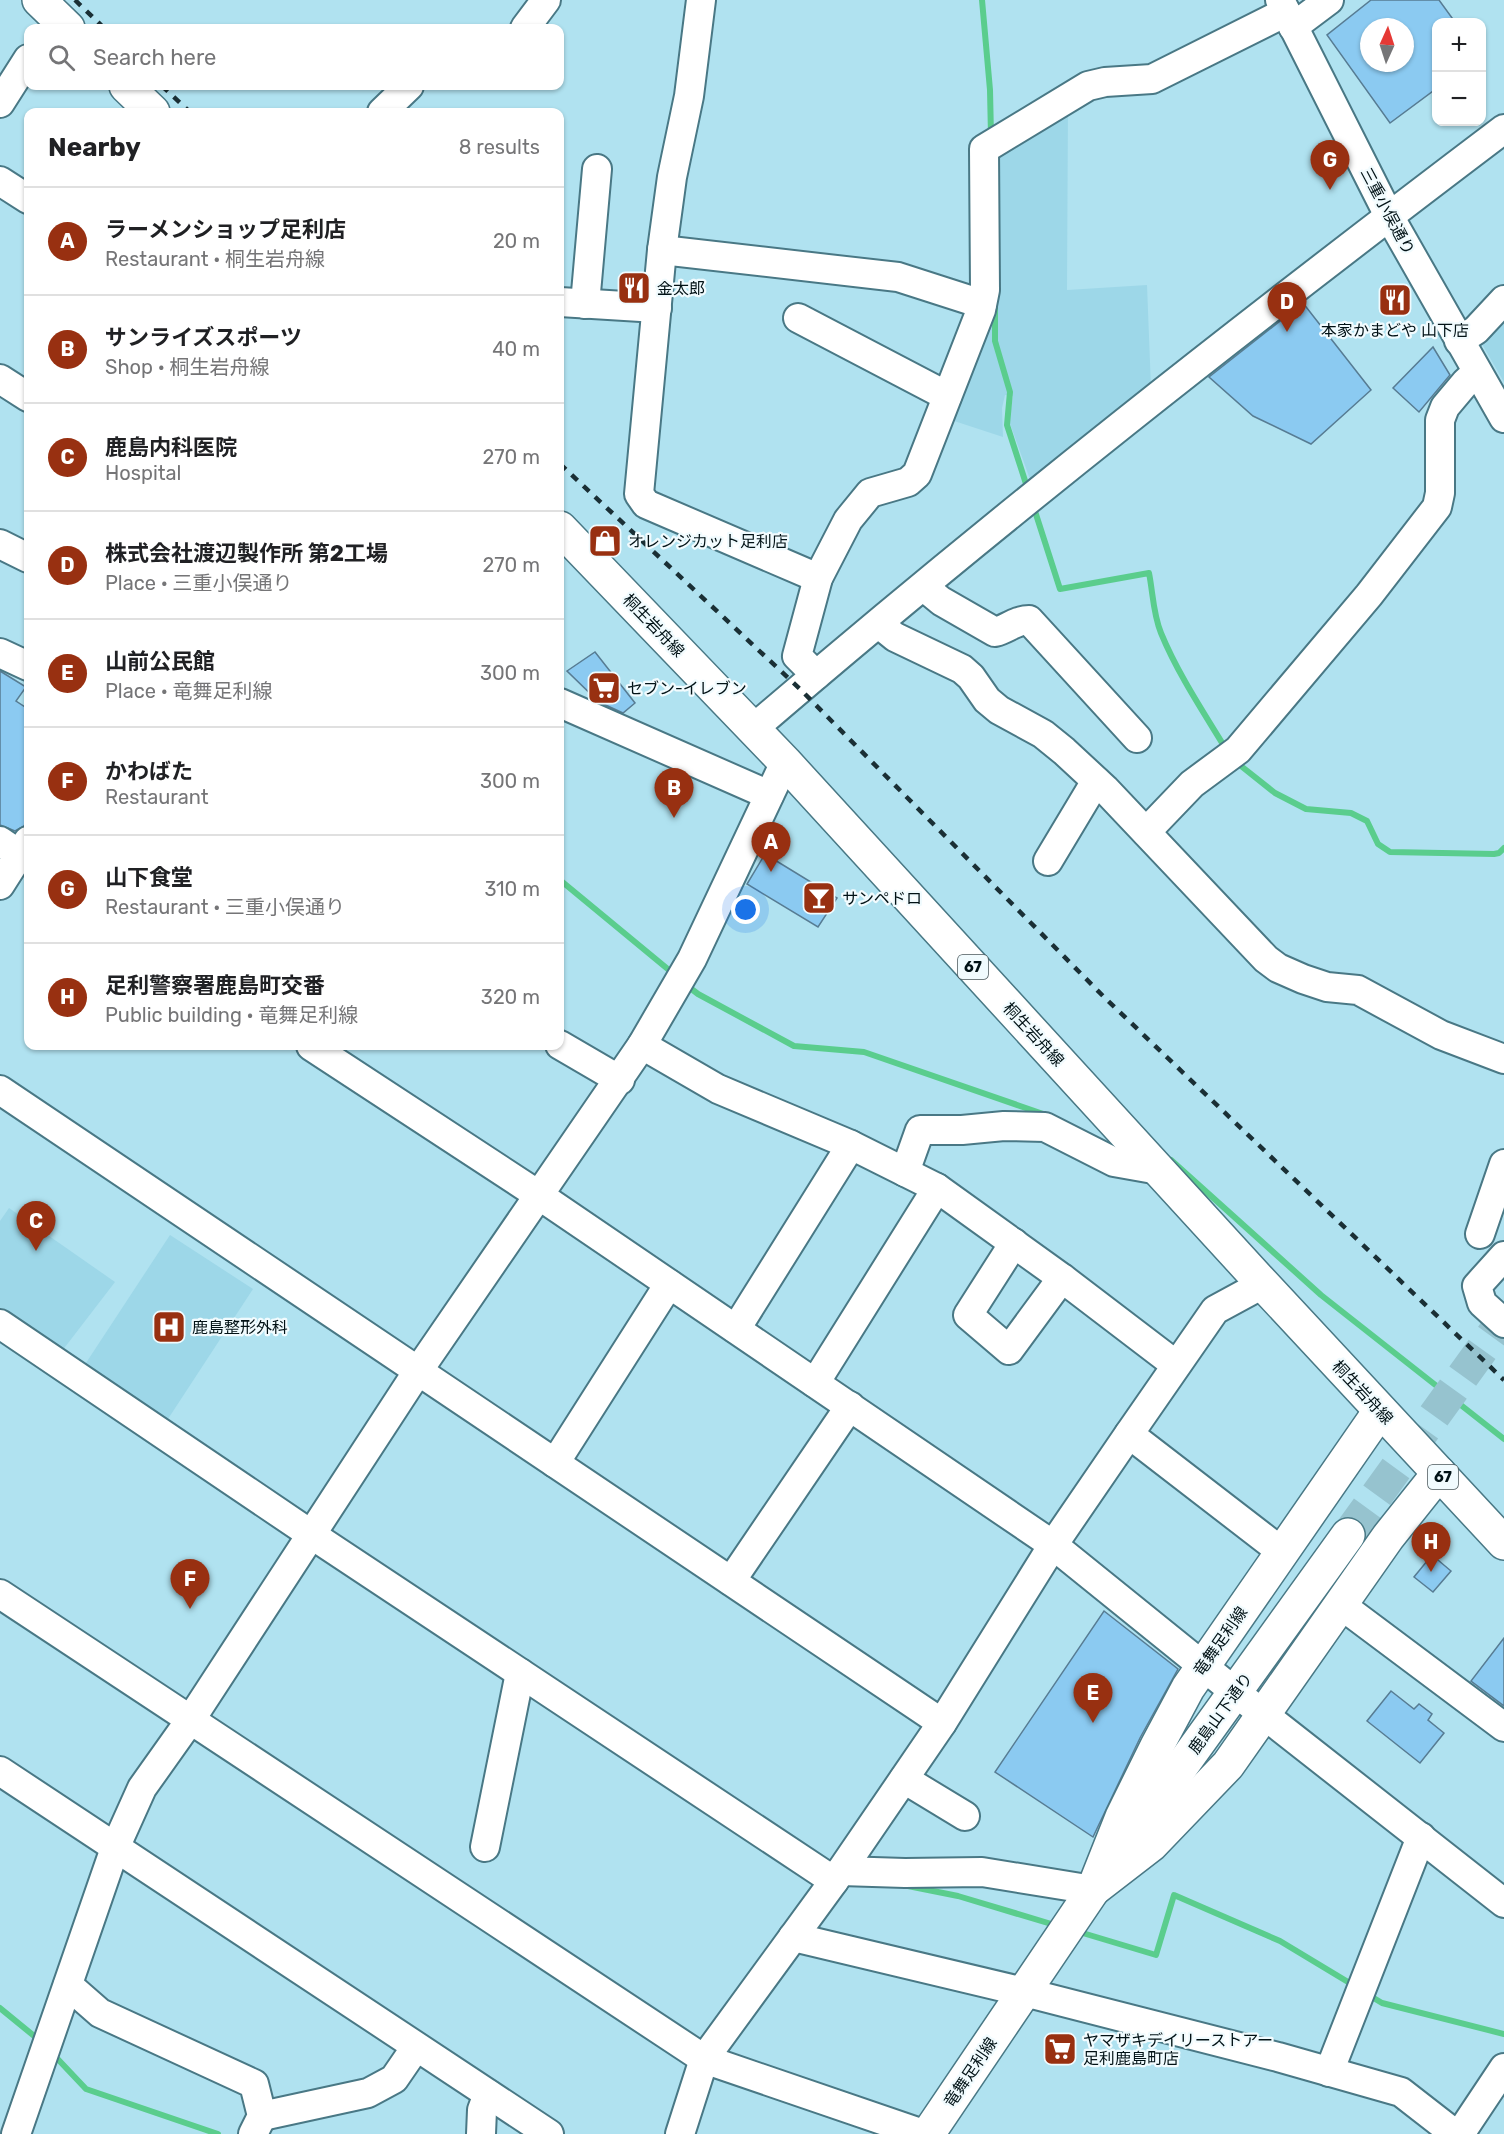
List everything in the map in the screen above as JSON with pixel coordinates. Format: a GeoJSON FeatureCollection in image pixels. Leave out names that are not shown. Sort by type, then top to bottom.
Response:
{"type":"FeatureCollection","features":[{"type":"Feature","properties":{"kind":"main road"},"geometry":{"type":"LineString","coordinates":[[130,90],[149,108]]}},
{"type":"Feature","properties":{"kind":"main road","name":"桐生岩舟線"},"geometry":{"type":"LineString","coordinates":[[564,532],[785,762],[1380,1412],[1504,1543]]}},
{"type":"Feature","properties":{"kind":"main road","name":"竜舞足利線"},"geometry":{"type":"LineString","coordinates":[[928,2134],[1093,1890],[1122,1817],[1156,1746],[1188,1688],[1380,1412]]}},
{"type":"Feature","properties":{"kind":"main road","name":"竜舞足利線"},"geometry":{"type":"LineString","coordinates":[[1093,1890],[1151,1845],[1228,1765],[1388,1537],[1438,1473]]}},
{"type":"Feature","properties":{"kind":"main road","name":"鹿島山下通り"},"geometry":{"type":"LineString","coordinates":[[1093,1890],[1348,1535]]}},
{"type":"Feature","properties":{"kind":"street"},"geometry":{"type":"LineString","coordinates":[[528,24],[546,0]]}},
{"type":"Feature","properties":{"kind":"street"},"geometry":{"type":"LineString","coordinates":[[701,0],[689,96],[672,177],[662,250],[639,494],[646,504],[818,578]]}},
{"type":"Feature","properties":{"kind":"street"},"geometry":{"type":"LineString","coordinates":[[816,675],[796,656],[818,578],[848,520],[870,493],[908,482],[917,474],[982,304],[984,290],[984,149],[1088,86],[1105,82],[1152,79],[1287,13],[1329,0]]}},
{"type":"Feature","properties":{"kind":"street","name":"三重小俣通り"},"geometry":{"type":"LineString","coordinates":[[1287,13],[1389,216],[1504,418]]}},
{"type":"Feature","properties":{"kind":"street"},"geometry":{"type":"LineString","coordinates":[[0,103],[24,65]]}},
{"type":"Feature","properties":{"kind":"street"},"geometry":{"type":"LineString","coordinates":[[386,108],[405,90]]}},
{"type":"Feature","properties":{"kind":"street"},"geometry":{"type":"LineString","coordinates":[[753,729],[991,530],[1389,216],[1504,129]]}},
{"type":"Feature","properties":{"kind":"street"},"geometry":{"type":"LineString","coordinates":[[597,169],[572,303],[657,308]]}},
{"type":"Feature","properties":{"kind":"street"},"geometry":{"type":"LineString","coordinates":[[0,181],[24,197]]}},
{"type":"Feature","properties":{"kind":"street"},"geometry":{"type":"LineString","coordinates":[[662,250],[898,277],[982,304]]}},
{"type":"Feature","properties":{"kind":"street"},"geometry":{"type":"LineString","coordinates":[[1459,341],[1476,330],[1504,300]]}},
{"type":"Feature","properties":{"kind":"street"},"geometry":{"type":"LineString","coordinates":[[798,318],[947,396]]}},
{"type":"Feature","properties":{"kind":"street"},"geometry":{"type":"LineString","coordinates":[[1146,832],[1192,784],[1238,750],[1369,595],[1437,507],[1440,493],[1440,420],[1445,407],[1466,381],[1477,372]]}},
{"type":"Feature","properties":{"kind":"street"},"geometry":{"type":"LineString","coordinates":[[0,379],[24,394]]}},
{"type":"Feature","properties":{"kind":"street"},"geometry":{"type":"LineString","coordinates":[[0,544],[24,556]]}},
{"type":"Feature","properties":{"kind":"street"},"geometry":{"type":"LineString","coordinates":[[924,587],[941,601],[995,632],[1005,630],[1021,620],[1029,620],[1137,738]]}},
{"type":"Feature","properties":{"kind":"street"},"geometry":{"type":"LineString","coordinates":[[879,624],[895,637],[962,669],[971,677],[987,700],[999,710],[1043,734],[1096,781],[1266,959],[1278,968],[1327,987],[1358,990],[1440,1035],[1504,1059]]}},
{"type":"Feature","properties":{"kind":"street"},"geometry":{"type":"LineString","coordinates":[[0,653],[24,664]]}},
{"type":"Feature","properties":{"kind":"street"},"geometry":{"type":"LineString","coordinates":[[564,705],[769,795]]}},
{"type":"Feature","properties":{"kind":"street"},"geometry":{"type":"LineString","coordinates":[[16,2134],[115,1848],[142,1788],[191,1719],[418,1371],[642,1046],[692,959],[785,762]]}},
{"type":"Feature","properties":{"kind":"street"},"geometry":{"type":"LineString","coordinates":[[1048,861],[1096,781]]}},
{"type":"Feature","properties":{"kind":"street"},"geometry":{"type":"LineString","coordinates":[[0,885],[19,849]]}},
{"type":"Feature","properties":{"kind":"street"},"geometry":{"type":"LineString","coordinates":[[642,1046],[718,1089],[851,1145],[937,1188],[1062,1278],[1176,1365]]}},
{"type":"Feature","properties":{"kind":"street"},"geometry":{"type":"LineString","coordinates":[[564,1047],[620,1080]]}},
{"type":"Feature","properties":{"kind":"street"},"geometry":{"type":"LineString","coordinates":[[317,1050],[540,1196],[1053,1545],[1235,1692],[1504,1903]]}},
{"type":"Feature","properties":{"kind":"street"},"geometry":{"type":"LineString","coordinates":[[0,1090],[942,1723]]}},
{"type":"Feature","properties":{"kind":"street"},"geometry":{"type":"LineString","coordinates":[[905,1172],[920,1130],[963,1130],[1004,1126],[1045,1126],[1114,1162],[1159,1170]]}},
{"type":"Feature","properties":{"kind":"street"},"geometry":{"type":"LineString","coordinates":[[736,1329],[851,1145]]}},
{"type":"Feature","properties":{"kind":"street"},"geometry":{"type":"LineString","coordinates":[[1480,1234],[1504,1164]]}},
{"type":"Feature","properties":{"kind":"street"},"geometry":{"type":"LineString","coordinates":[[815,1383],[937,1188]]}},
{"type":"Feature","properties":{"kind":"street"},"geometry":{"type":"LineString","coordinates":[[1014,1243],[968,1315],[1009,1350],[1062,1278]]}},
{"type":"Feature","properties":{"kind":"street"},"geometry":{"type":"LineString","coordinates":[[1504,1256],[1477,1286],[1482,1303],[1504,1323]]}},
{"type":"Feature","properties":{"kind":"street"},"geometry":{"type":"LineString","coordinates":[[555,1463],[669,1284]]}},
{"type":"Feature","properties":{"kind":"street"},"geometry":{"type":"LineString","coordinates":[[680,2134],[704,2059],[837,1876],[904,1779],[942,1723],[1053,1545],[1176,1365],[1215,1310],[1263,1284]]}},
{"type":"Feature","properties":{"kind":"street"},"geometry":{"type":"LineString","coordinates":[[0,1324],[520,1673],[837,1876],[982,1872],[1093,1890]]}},
{"type":"Feature","properties":{"kind":"street"},"geometry":{"type":"LineString","coordinates":[[731,1581],[850,1406]]}},
{"type":"Feature","properties":{"kind":"street"},"geometry":{"type":"LineString","coordinates":[[1129,1434],[1282,1552]]}},
{"type":"Feature","properties":{"kind":"street"},"geometry":{"type":"LineString","coordinates":[[0,1594],[704,2059],[923,2134]]}},
{"type":"Feature","properties":{"kind":"street"},"geometry":{"type":"LineString","coordinates":[[1341,1605],[1504,1727]]}},
{"type":"Feature","properties":{"kind":"street"},"geometry":{"type":"LineString","coordinates":[[484,1847],[520,1673]]}},
{"type":"Feature","properties":{"kind":"street"},"geometry":{"type":"LineString","coordinates":[[0,1771],[549,2134]]}},
{"type":"Feature","properties":{"kind":"street"},"geometry":{"type":"LineString","coordinates":[[904,1779],[965,1816]]}},
{"type":"Feature","properties":{"kind":"street"},"geometry":{"type":"LineString","coordinates":[[1329,2072],[1421,1837]]}},
{"type":"Feature","properties":{"kind":"street"},"geometry":{"type":"LineString","coordinates":[[793,1937],[1024,1992],[1401,2092],[1455,2134]]}},
{"type":"Feature","properties":{"kind":"street"},"geometry":{"type":"LineString","coordinates":[[68,1985],[100,2013],[254,2084],[258,2125],[368,2093],[394,2079],[416,2047]]}},
{"type":"Feature","properties":{"kind":"street"},"geometry":{"type":"LineString","coordinates":[[1460,2134],[1500,2085]]}},
{"type":"Feature","properties":{"kind":"street"},"geometry":{"type":"LineString","coordinates":[[481,2134],[482,2110],[488,2094]]}},
{"type":"Feature","properties":{"kind":"shaded area"},"geometry":{"type":"Polygon","coordinates":[[[1068,104],[1067,290],[1147,285],[1151,388],[1031,482],[1009,421],[1013,396],[1005,395],[1002,408],[1003,437],[945,418],[990,295],[989,153],[1068,104]]]}},
{"type":"Feature","properties":{"kind":"shaded area"},"geometry":{"type":"Polygon","coordinates":[[[1504,318],[1504,382],[1482,344],[1504,318]]]}},
{"type":"Feature","properties":{"kind":"shaded area"},"geometry":{"type":"Polygon","coordinates":[[[9,1208],[115,1282],[62,1351],[0,1310],[0,1221],[9,1208]]]}},
{"type":"Feature","properties":{"kind":"shaded area","name":"鹿島整形外科"},"geometry":{"type":"Polygon","coordinates":[[[170,1235],[253,1289],[166,1422],[84,1366],[170,1235]]]}},
{"type":"Feature","properties":{"kind":"building"},"geometry":{"type":"Polygon","coordinates":[[[1371,0],[1439,0],[1452,18],[1432,18],[1432,92],[1390,123],[1327,35],[1371,0]]]}},
{"type":"Feature","properties":{"kind":"building"},"geometry":{"type":"Polygon","coordinates":[[[1303,303],[1371,390],[1311,444],[1253,416],[1209,377],[1303,303]]]}},
{"type":"Feature","properties":{"kind":"building"},"geometry":{"type":"Polygon","coordinates":[[[1433,347],[1450,375],[1419,412],[1393,388],[1433,347]]]}},
{"type":"Feature","properties":{"kind":"building"},"geometry":{"type":"Polygon","coordinates":[[[595,652],[635,703],[623,713],[599,702],[567,671],[595,652]]]}},
{"type":"Feature","properties":{"kind":"building"},"geometry":{"type":"Polygon","coordinates":[[[0,671],[24,686],[24,690],[16,701],[24,706],[24,826],[15,831],[0,825],[0,671]]]}},
{"type":"Feature","properties":{"kind":"building"},"geometry":{"type":"Polygon","coordinates":[[[765,854],[837,898],[818,927],[747,884],[765,854]]]}},
{"type":"Feature","properties":{"kind":"building"},"geometry":{"type":"Polygon","coordinates":[[[1432,1555],[1451,1571],[1433,1592],[1414,1577],[1432,1555]]]}},
{"type":"Feature","properties":{"kind":"building"},"geometry":{"type":"Polygon","coordinates":[[[1104,1611],[1178,1669],[1140,1738],[1093,1837],[995,1772],[1104,1611]]]}},
{"type":"Feature","properties":{"kind":"building"},"geometry":{"type":"Polygon","coordinates":[[[1504,1638],[1504,1706],[1471,1681],[1504,1638]]]}},
{"type":"Feature","properties":{"kind":"building"},"geometry":{"type":"Polygon","coordinates":[[[1391,1691],[1414,1709],[1419,1704],[1432,1714],[1428,1720],[1444,1733],[1420,1763],[1367,1721],[1391,1691]]]}},
{"type":"Feature","properties":{"kind":"waterway"},"geometry":{"type":"LineString","coordinates":[[982,0],[990,90],[991,136]]}},
{"type":"Feature","properties":{"kind":"waterway"},"geometry":{"type":"LineString","coordinates":[[995,305],[995,341],[1010,392],[1007,425],[1028,490]]}},
{"type":"Feature","properties":{"kind":"waterway"},"geometry":{"type":"LineString","coordinates":[[1033,505],[1060,589],[1149,573],[1158,626],[1167,648],[1224,746]]}},
{"type":"Feature","properties":{"kind":"waterway"},"geometry":{"type":"LineString","coordinates":[[1241,766],[1275,793],[1306,809],[1351,813],[1367,821],[1378,844],[1390,852],[1494,854],[1504,848]]}},
{"type":"Feature","properties":{"kind":"waterway"},"geometry":{"type":"LineString","coordinates":[[564,883],[675,975]]}},
{"type":"Feature","properties":{"kind":"waterway"},"geometry":{"type":"LineString","coordinates":[[685,984],[698,994],[794,1046],[864,1052],[1049,1116]]}},
{"type":"Feature","properties":{"kind":"waterway"},"geometry":{"type":"LineString","coordinates":[[1171,1160],[1321,1295],[1504,1439]]}},
{"type":"Feature","properties":{"kind":"waterway"},"geometry":{"type":"LineString","coordinates":[[908,1886],[958,1896],[1058,1926]]}},
{"type":"Feature","properties":{"kind":"waterway"},"geometry":{"type":"LineString","coordinates":[[1076,1931],[1156,1955],[1174,1895],[1280,1941],[1353,1985]]}},
{"type":"Feature","properties":{"kind":"waterway"},"geometry":{"type":"LineString","coordinates":[[1367,1994],[1382,2003],[1504,2034]]}},
{"type":"Feature","properties":{"kind":"waterway"},"geometry":{"type":"LineString","coordinates":[[0,2008],[39,2040]]}},
{"type":"Feature","properties":{"kind":"waterway"},"geometry":{"type":"LineString","coordinates":[[52,2053],[86,2089],[218,2134]]}},
{"type":"Feature","properties":{"kind":"tunnel"},"geometry":{"type":"LineString","coordinates":[[1348,1535],[1504,1319]]}},
{"type":"Feature","properties":{"kind":"railway"},"geometry":{"type":"LineString","coordinates":[[75,0],[100,24]]}},
{"type":"Feature","properties":{"kind":"railway"},"geometry":{"type":"LineString","coordinates":[[166,90],[186,108]]}},
{"type":"Feature","properties":{"kind":"railway"},"geometry":{"type":"LineString","coordinates":[[564,468],[800,689],[1104,997],[1504,1380]]}},
{"type":"Feature","properties":{"kind":"place","name":"山下食堂"},"geometry":{"type":"Point","coordinates":[1330,190]}},
{"type":"Feature","properties":{"kind":"place","name":"金太郎"},"geometry":{"type":"Point","coordinates":[634,288]}},
{"type":"Feature","properties":{"kind":"place","name":"本家かまどや 山下店"},"geometry":{"type":"Point","coordinates":[1395,300]}},
{"type":"Feature","properties":{"kind":"place","name":"株式会社渡辺製作所 第2工場"},"geometry":{"type":"Point","coordinates":[1287,332]}},
{"type":"Feature","properties":{"kind":"place","name":"オレンジカット足利店"},"geometry":{"type":"Point","coordinates":[605,541]}},
{"type":"Feature","properties":{"kind":"place","name":"セブン-イレブン"},"geometry":{"type":"Point","coordinates":[604,688]}},
{"type":"Feature","properties":{"kind":"place","name":"サンライズスポーツ"},"geometry":{"type":"Point","coordinates":[674,818]}},
{"type":"Feature","properties":{"kind":"place","name":"ラーメンショップ足利店"},"geometry":{"type":"Point","coordinates":[771,872]}},
{"type":"Feature","properties":{"kind":"place","name":"サンペドロ"},"geometry":{"type":"Point","coordinates":[819,898]}},
{"type":"Feature","properties":{"kind":"place","name":"鹿島内科医院"},"geometry":{"type":"Point","coordinates":[36,1251]}},
{"type":"Feature","properties":{"kind":"place","name":"鹿島整形外科"},"geometry":{"type":"Point","coordinates":[169,1327]}},
{"type":"Feature","properties":{"kind":"place","name":"足利警察署鹿島町交番"},"geometry":{"type":"Point","coordinates":[1431,1572]}},
{"type":"Feature","properties":{"kind":"place","name":"かわばた"},"geometry":{"type":"Point","coordinates":[190,1609]}},
{"type":"Feature","properties":{"kind":"place","name":"山前公民館"},"geometry":{"type":"Point","coordinates":[1093,1723]}},
{"type":"Feature","properties":{"kind":"place","name":"ヤマザキデイリーストアー 足利鹿島町店"},"geometry":{"type":"Point","coordinates":[1060,2049]}}]}
